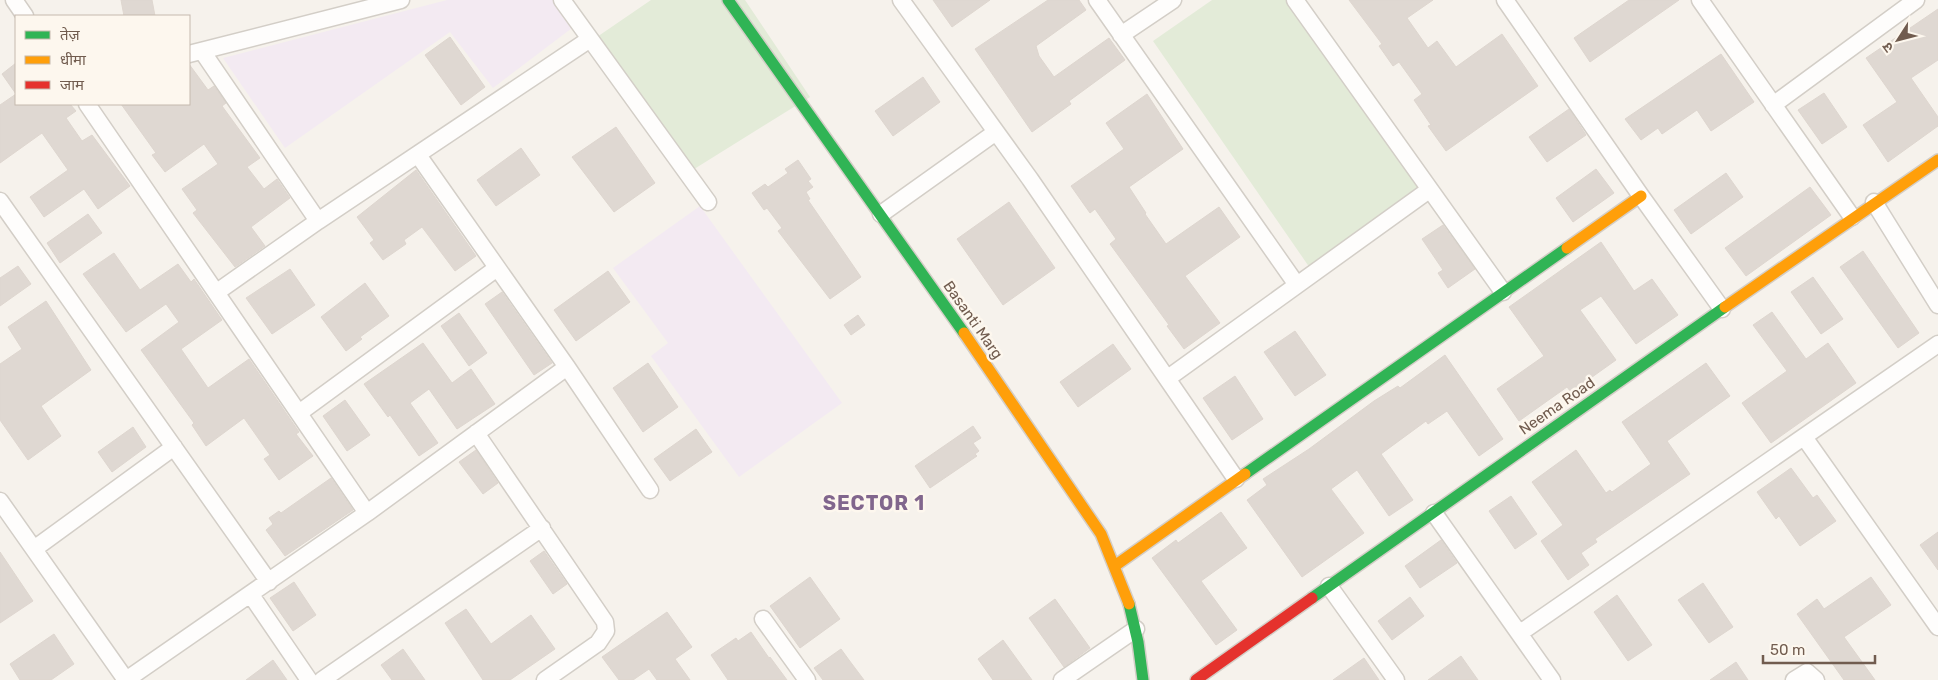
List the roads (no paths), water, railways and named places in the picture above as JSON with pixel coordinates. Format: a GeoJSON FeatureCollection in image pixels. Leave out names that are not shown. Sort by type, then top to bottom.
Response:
{"type":"FeatureCollection","features":[{"type":"Feature","properties":{"kind":"street"},"geometry":{"type":"LineString","coordinates":[[14,0],[25,15]]}},
{"type":"Feature","properties":{"kind":"street"},"geometry":{"type":"LineString","coordinates":[[318,221],[195,52],[401,0]]}},
{"type":"Feature","properties":{"kind":"street"},"geometry":{"type":"LineString","coordinates":[[562,0],[708,202]]}},
{"type":"Feature","properties":{"kind":"street","name":"Basanti Marg"},"geometry":{"type":"LineString","coordinates":[[728,0],[881,214],[1090,518],[1116,565],[1136,629],[1143,680]]}},
{"type":"Feature","properties":{"kind":"street"},"geometry":{"type":"LineString","coordinates":[[901,0],[996,132],[1168,378],[1236,479]]}},
{"type":"Feature","properties":{"kind":"street"},"geometry":{"type":"LineString","coordinates":[[1097,0],[1297,285]]}},
{"type":"Feature","properties":{"kind":"street"},"geometry":{"type":"LineString","coordinates":[[1121,36],[1174,0]]}},
{"type":"Feature","properties":{"kind":"street"},"geometry":{"type":"LineString","coordinates":[[1295,0],[1503,292]]}},
{"type":"Feature","properties":{"kind":"street"},"geometry":{"type":"LineString","coordinates":[[1505,0],[1722,309]]}},
{"type":"Feature","properties":{"kind":"street"},"geometry":{"type":"LineString","coordinates":[[1700,0],[1852,218]]}},
{"type":"Feature","properties":{"kind":"street"},"geometry":{"type":"LineString","coordinates":[[1773,105],[1916,0]]}},
{"type":"Feature","properties":{"kind":"street"},"geometry":{"type":"LineString","coordinates":[[217,292],[318,221],[590,39]]}},
{"type":"Feature","properties":{"kind":"street"},"geometry":{"type":"LineString","coordinates":[[88,105],[367,513]]}},
{"type":"Feature","properties":{"kind":"street"},"geometry":{"type":"LineString","coordinates":[[881,214],[996,132]]}},
{"type":"Feature","properties":{"kind":"street"},"geometry":{"type":"LineString","coordinates":[[418,155],[567,367],[650,490]]}},
{"type":"Feature","properties":{"kind":"street","name":"Neema Road"},"geometry":{"type":"LineString","coordinates":[[1196,680],[1221,674],[1329,586],[1874,202],[1938,160]]}},
{"type":"Feature","properties":{"kind":"street"},"geometry":{"type":"LineString","coordinates":[[1168,378],[1429,190]]}},
{"type":"Feature","properties":{"kind":"street"},"geometry":{"type":"LineString","coordinates":[[1116,565],[1641,196]]}},
{"type":"Feature","properties":{"kind":"street"},"geometry":{"type":"LineString","coordinates":[[0,201],[269,582]]}},
{"type":"Feature","properties":{"kind":"street"},"geometry":{"type":"LineString","coordinates":[[1874,202],[1938,305]]}},
{"type":"Feature","properties":{"kind":"street"},"geometry":{"type":"LineString","coordinates":[[299,413],[497,268]]}},
{"type":"Feature","properties":{"kind":"street"},"geometry":{"type":"LineString","coordinates":[[1520,633],[1938,344]]}},
{"type":"Feature","properties":{"kind":"street"},"geometry":{"type":"LineString","coordinates":[[0,501],[126,680],[367,513],[567,367]]}},
{"type":"Feature","properties":{"kind":"street"},"geometry":{"type":"LineString","coordinates":[[476,434],[605,622],[606,631],[598,643],[545,680]]}},
{"type":"Feature","properties":{"kind":"street"},"geometry":{"type":"LineString","coordinates":[[1804,437],[1938,627]]}},
{"type":"Feature","properties":{"kind":"street"},"geometry":{"type":"LineString","coordinates":[[34,549],[174,447]]}},
{"type":"Feature","properties":{"kind":"street"},"geometry":{"type":"LineString","coordinates":[[1434,513],[1552,680]]}},
{"type":"Feature","properties":{"kind":"street"},"geometry":{"type":"LineString","coordinates":[[322,680],[542,528]]}},
{"type":"Feature","properties":{"kind":"street"},"geometry":{"type":"LineString","coordinates":[[1329,586],[1396,680]]}},
{"type":"Feature","properties":{"kind":"street"},"geometry":{"type":"LineString","coordinates":[[251,595],[309,680]]}},
{"type":"Feature","properties":{"kind":"street"},"geometry":{"type":"LineString","coordinates":[[764,619],[807,680]]}},
{"type":"Feature","properties":{"kind":"street"},"geometry":{"type":"LineString","coordinates":[[1062,680],[1136,629]]}},
{"type":"Feature","properties":{"kind":"street"},"geometry":{"type":"LineString","coordinates":[[1794,680],[1807,672],[1816,680]]}},
{"type":"Feature","properties":{"kind":"district","name":"SECTOR 1"},"geometry":{"type":"Point","coordinates":[874,503]}}]}
